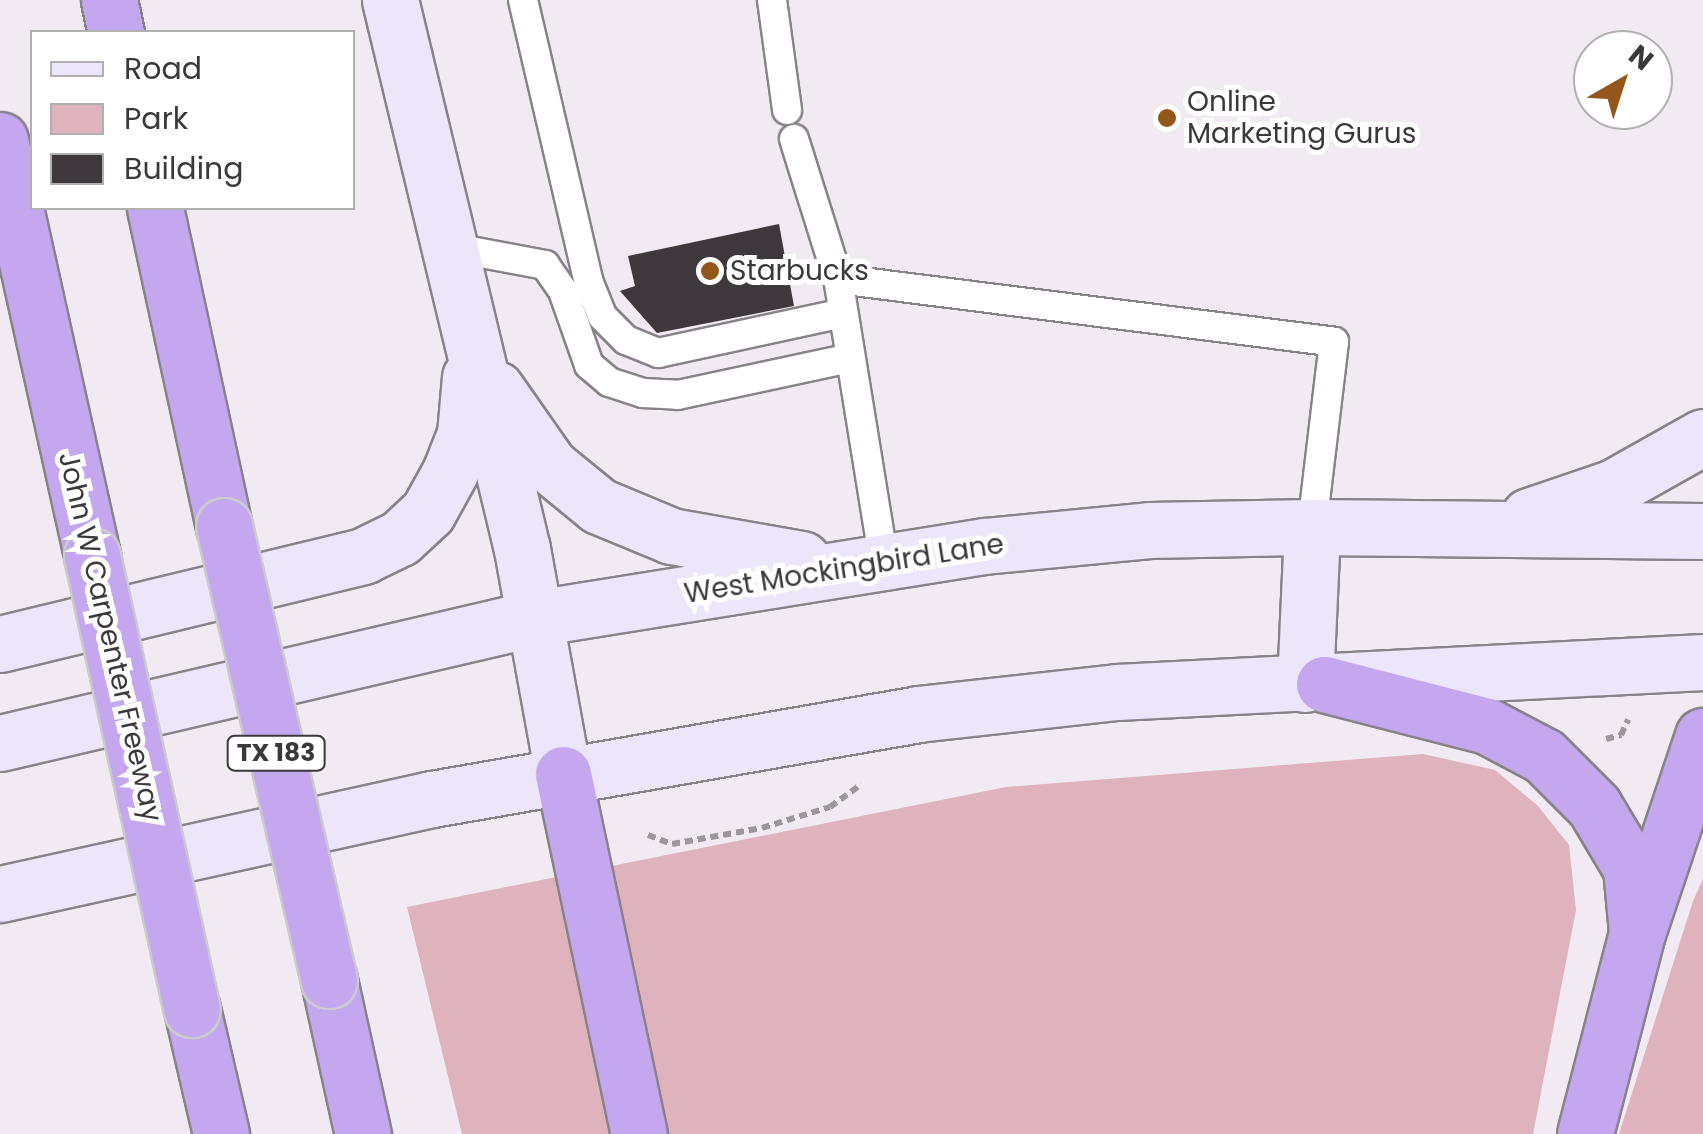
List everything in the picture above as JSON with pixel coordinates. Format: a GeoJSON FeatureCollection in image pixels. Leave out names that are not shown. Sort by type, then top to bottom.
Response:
{"type":"FeatureCollection","features":[{"type":"Feature","properties":{"kind":"highway"},"geometry":{"type":"LineString","coordinates":[[109,0],[116,30]]}},
{"type":"Feature","properties":{"kind":"highway","name":"John W Carpenter Freeway"},"geometry":{"type":"LineString","coordinates":[[0,140],[221,1134]]}},
{"type":"Feature","properties":{"kind":"highway","name":"TX 183"},"geometry":{"type":"LineString","coordinates":[[154,210],[363,1134]]}},
{"type":"Feature","properties":{"kind":"highway"},"geometry":{"type":"LineString","coordinates":[[1315,684],[1487,726],[1544,756],[1594,806],[1631,868],[1637,933]]}},
{"type":"Feature","properties":{"kind":"highway"},"geometry":{"type":"LineString","coordinates":[[1585,1134],[1637,933],[1703,736]]}},
{"type":"Feature","properties":{"kind":"highway"},"geometry":{"type":"LineString","coordinates":[[563,774],[639,1134]]}},
{"type":"Feature","properties":{"kind":"main road"},"geometry":{"type":"LineString","coordinates":[[390,0],[535,618],[563,774]]}},
{"type":"Feature","properties":{"kind":"main road"},"geometry":{"type":"LineString","coordinates":[[471,337],[516,421],[550,466],[599,506],[671,536],[774,558],[884,562]]}},
{"type":"Feature","properties":{"kind":"main road"},"geometry":{"type":"LineString","coordinates":[[0,644],[363,556],[400,538],[428,512],[465,434],[471,337]]}},
{"type":"Feature","properties":{"kind":"main road"},"geometry":{"type":"LineString","coordinates":[[1461,532],[1544,513],[1614,487],[1703,437]]}},
{"type":"Feature","properties":{"kind":"main road"},"geometry":{"type":"LineString","coordinates":[[1312,527],[1315,684]]}},
{"type":"Feature","properties":{"kind":"main road","name":"West Mockingbird Lane"},"geometry":{"type":"LineString","coordinates":[[0,744],[535,618],[1060,537],[1312,527],[1461,532],[1703,531]]}},
{"type":"Feature","properties":{"kind":"main road"},"geometry":{"type":"LineString","coordinates":[[0,894],[563,774],[997,704],[1703,662]]}},
{"type":"Feature","properties":{"kind":"lane"},"geometry":{"type":"LineString","coordinates":[[523,0],[589,283],[602,316],[626,340],[658,352],[844,313]]}},
{"type":"Feature","properties":{"kind":"lane"},"geometry":{"type":"LineString","coordinates":[[772,0],[787,110]]}},
{"type":"Feature","properties":{"kind":"lane"},"geometry":{"type":"LineString","coordinates":[[794,139],[838,279],[884,562]]}},
{"type":"Feature","properties":{"kind":"lane"},"geometry":{"type":"LineString","coordinates":[[449,247],[546,265],[562,291],[589,365],[609,382],[643,393],[678,395],[850,358]]}},
{"type":"Feature","properties":{"kind":"lane"},"geometry":{"type":"LineString","coordinates":[[838,279],[1334,342],[1312,527]]}},
{"type":"Feature","properties":{"kind":"path"},"geometry":{"type":"LineString","coordinates":[[1621,736],[1636,742]]}},
{"type":"Feature","properties":{"kind":"path"},"geometry":{"type":"LineString","coordinates":[[648,834],[672,844],[762,828],[830,806],[865,782]]}},
{"type":"Feature","properties":{"kind":"green space"},"geometry":{"type":"Polygon","coordinates":[[[1423,754],[1495,770],[1538,806],[1569,845],[1576,910],[1533,1134],[462,1134],[407,907],[1006,787],[1423,754]]]}},
{"type":"Feature","properties":{"kind":"green space"},"geometry":{"type":"Polygon","coordinates":[[[1703,879],[1703,1134],[1619,1134],[1693,901],[1703,879]]]}},
{"type":"Feature","properties":{"kind":"building","name":"Starbucks"},"geometry":{"type":"Polygon","coordinates":[[[779,224],[794,306],[657,333],[620,291],[635,286],[628,256],[779,224]]]}},
{"type":"Feature","properties":{"kind":"place","name":"Online Marketing Gurus"},"geometry":{"type":"Point","coordinates":[1167,118]}},
{"type":"Feature","properties":{"kind":"place","name":"Starbucks"},"geometry":{"type":"Point","coordinates":[710,271]}}]}
